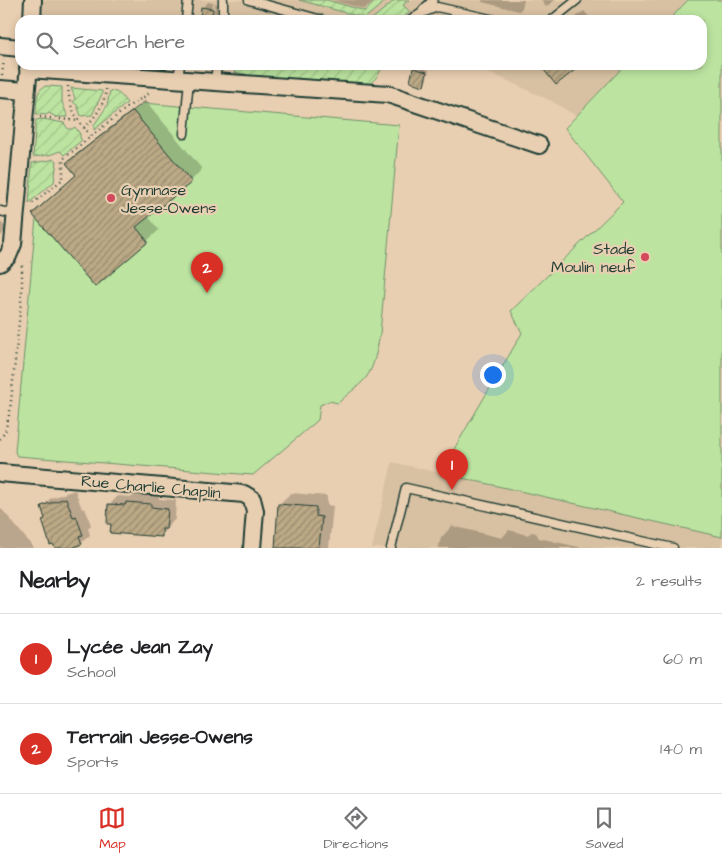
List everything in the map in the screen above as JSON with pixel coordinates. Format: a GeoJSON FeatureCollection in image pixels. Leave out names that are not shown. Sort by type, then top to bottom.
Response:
{"type":"FeatureCollection","features":[{"type":"Feature","properties":{"kind":"street"},"geometry":{"type":"LineString","coordinates":[[32,15],[33,0]]}},
{"type":"Feature","properties":{"kind":"street"},"geometry":{"type":"LineString","coordinates":[[0,264],[8,256],[13,244],[7,213],[28,70]]}},
{"type":"Feature","properties":{"kind":"street"},"geometry":{"type":"LineString","coordinates":[[62,70],[152,78],[216,73],[388,94],[539,145]]}},
{"type":"Feature","properties":{"kind":"street"},"geometry":{"type":"LineString","coordinates":[[0,89],[26,91]]}},
{"type":"Feature","properties":{"kind":"street","name":"Rue Charlie Chaplin"},"geometry":{"type":"LineString","coordinates":[[0,473],[244,494],[252,499],[255,511],[252,548]]}},
{"type":"Feature","properties":{"kind":"lane"},"geometry":{"type":"LineString","coordinates":[[186,15],[188,0]]}},
{"type":"Feature","properties":{"kind":"lane"},"geometry":{"type":"LineString","coordinates":[[223,15],[224,0]]}},
{"type":"Feature","properties":{"kind":"lane"},"geometry":{"type":"LineString","coordinates":[[249,0],[304,15]]}},
{"type":"Feature","properties":{"kind":"lane"},"geometry":{"type":"LineString","coordinates":[[420,14],[433,0]]}},
{"type":"Feature","properties":{"kind":"lane"},"geometry":{"type":"LineString","coordinates":[[558,15],[577,0]]}},
{"type":"Feature","properties":{"kind":"lane"},"geometry":{"type":"LineString","coordinates":[[420,14],[437,7],[474,15]]}},
{"type":"Feature","properties":{"kind":"lane"},"geometry":{"type":"LineString","coordinates":[[182,75],[184,134]]}},
{"type":"Feature","properties":{"kind":"lane"},"geometry":{"type":"LineString","coordinates":[[391,548],[406,488],[660,547],[673,548]]}},
{"type":"Feature","properties":{"kind":"path"},"geometry":{"type":"LineString","coordinates":[[0,89],[8,47]]}},
{"type":"Feature","properties":{"kind":"path"},"geometry":{"type":"LineString","coordinates":[[7,213],[26,209],[62,179],[63,160],[130,106],[151,92],[152,78]]}},
{"type":"Feature","properties":{"kind":"path"},"geometry":{"type":"LineString","coordinates":[[68,86],[69,102],[78,121],[92,137]]}},
{"type":"Feature","properties":{"kind":"path"},"geometry":{"type":"LineString","coordinates":[[84,128],[95,118],[106,96],[106,89]]}},
{"type":"Feature","properties":{"kind":"path"},"geometry":{"type":"LineString","coordinates":[[33,117],[78,121]]}},
{"type":"Feature","properties":{"kind":"shaded area"},"geometry":{"type":"Polygon","coordinates":[[[43,0],[688,0],[674,15],[40,15],[43,0]]]}},
{"type":"Feature","properties":{"kind":"shaded area"},"geometry":{"type":"Polygon","coordinates":[[[476,70],[620,70],[576,116],[551,101],[495,75],[476,70]]]}},
{"type":"Feature","properties":{"kind":"shaded area"},"geometry":{"type":"Polygon","coordinates":[[[392,462],[722,537],[722,548],[372,548],[392,462]]]}},
{"type":"Feature","properties":{"kind":"green space"},"geometry":{"type":"Polygon","coordinates":[[[299,0],[327,0],[365,11],[377,0],[387,0],[369,15],[354,15],[299,0]]]}},
{"type":"Feature","properties":{"kind":"green space"},"geometry":{"type":"Polygon","coordinates":[[[395,0],[409,0],[403,5],[410,12],[406,15],[377,15],[395,0]]]}},
{"type":"Feature","properties":{"kind":"green space","name":"Stade Moulin neuf"},"geometry":{"type":"Polygon","coordinates":[[[688,0],[722,0],[722,537],[440,473],[522,333],[511,311],[623,202],[565,128],[620,70],[707,70],[707,15],[674,15],[688,0]]]}},
{"type":"Feature","properties":{"kind":"green space"},"geometry":{"type":"Polygon","coordinates":[[[233,70],[381,70],[372,82],[366,86],[246,78],[246,74],[236,73],[233,70]]]}},
{"type":"Feature","properties":{"kind":"green space"},"geometry":{"type":"Polygon","coordinates":[[[46,86],[62,87],[62,102],[68,117],[56,117],[49,113],[46,115],[36,114],[38,93],[46,86]]]}},
{"type":"Feature","properties":{"kind":"green space"},"geometry":{"type":"Polygon","coordinates":[[[71,88],[102,91],[92,115],[81,116],[77,105],[73,102],[75,98],[71,88]]]}},
{"type":"Feature","properties":{"kind":"green space"},"geometry":{"type":"Polygon","coordinates":[[[110,91],[119,93],[127,103],[94,130],[94,125],[107,106],[110,91]]]}},
{"type":"Feature","properties":{"kind":"green space"},"geometry":{"type":"Polygon","coordinates":[[[143,103],[399,125],[380,334],[371,369],[362,382],[338,403],[329,401],[320,405],[318,420],[253,475],[17,456],[15,452],[36,218],[32,214],[76,175],[66,163],[143,103]]]}},
{"type":"Feature","properties":{"kind":"green space"},"geometry":{"type":"Polygon","coordinates":[[[43,119],[64,123],[68,129],[75,127],[82,140],[64,155],[60,151],[49,155],[33,157],[36,120],[43,119]]]}},
{"type":"Feature","properties":{"kind":"green space"},"geometry":{"type":"Polygon","coordinates":[[[52,159],[57,161],[54,182],[29,203],[32,163],[52,159]]]}},
{"type":"Feature","properties":{"kind":"building"},"geometry":{"type":"Polygon","coordinates":[[[201,7],[213,9],[212,15],[200,15],[201,7]]]}},
{"type":"Feature","properties":{"kind":"building"},"geometry":{"type":"Polygon","coordinates":[[[413,70],[427,72],[424,86],[410,82],[413,70]]]}},
{"type":"Feature","properties":{"kind":"building"},"geometry":{"type":"Polygon","coordinates":[[[544,70],[575,70],[556,85],[544,70]]]}},
{"type":"Feature","properties":{"kind":"building","name":"Gymnase Jesse-Owens"},"geometry":{"type":"Polygon","coordinates":[[[133,111],[192,182],[136,227],[148,242],[95,287],[32,214],[76,175],[66,163],[133,111]]]}},
{"type":"Feature","properties":{"kind":"building"},"geometry":{"type":"Polygon","coordinates":[[[66,498],[73,517],[76,516],[83,535],[79,536],[82,544],[72,548],[55,548],[53,544],[50,545],[42,520],[45,519],[41,506],[66,498]]]}},
{"type":"Feature","properties":{"kind":"building"},"geometry":{"type":"Polygon","coordinates":[[[126,502],[151,504],[151,507],[168,509],[166,529],[162,529],[162,537],[110,533],[111,524],[107,524],[108,504],[125,505],[126,502]]]}},
{"type":"Feature","properties":{"kind":"building"},"geometry":{"type":"Polygon","coordinates":[[[278,504],[316,507],[316,516],[322,517],[319,548],[275,548],[278,504]]]}},
{"type":"Feature","properties":{"kind":"place","name":"Gymnase Jesse-Owens"},"geometry":{"type":"Point","coordinates":[111,198]}},
{"type":"Feature","properties":{"kind":"place","name":"Stade Moulin neuf"},"geometry":{"type":"Point","coordinates":[645,257]}},
{"type":"Feature","properties":{"kind":"place","name":"Terrain Jesse-Owens"},"geometry":{"type":"Point","coordinates":[207,293]}},
{"type":"Feature","properties":{"kind":"place","name":"Lycée Jean Zay"},"geometry":{"type":"Point","coordinates":[452,490]}}]}
